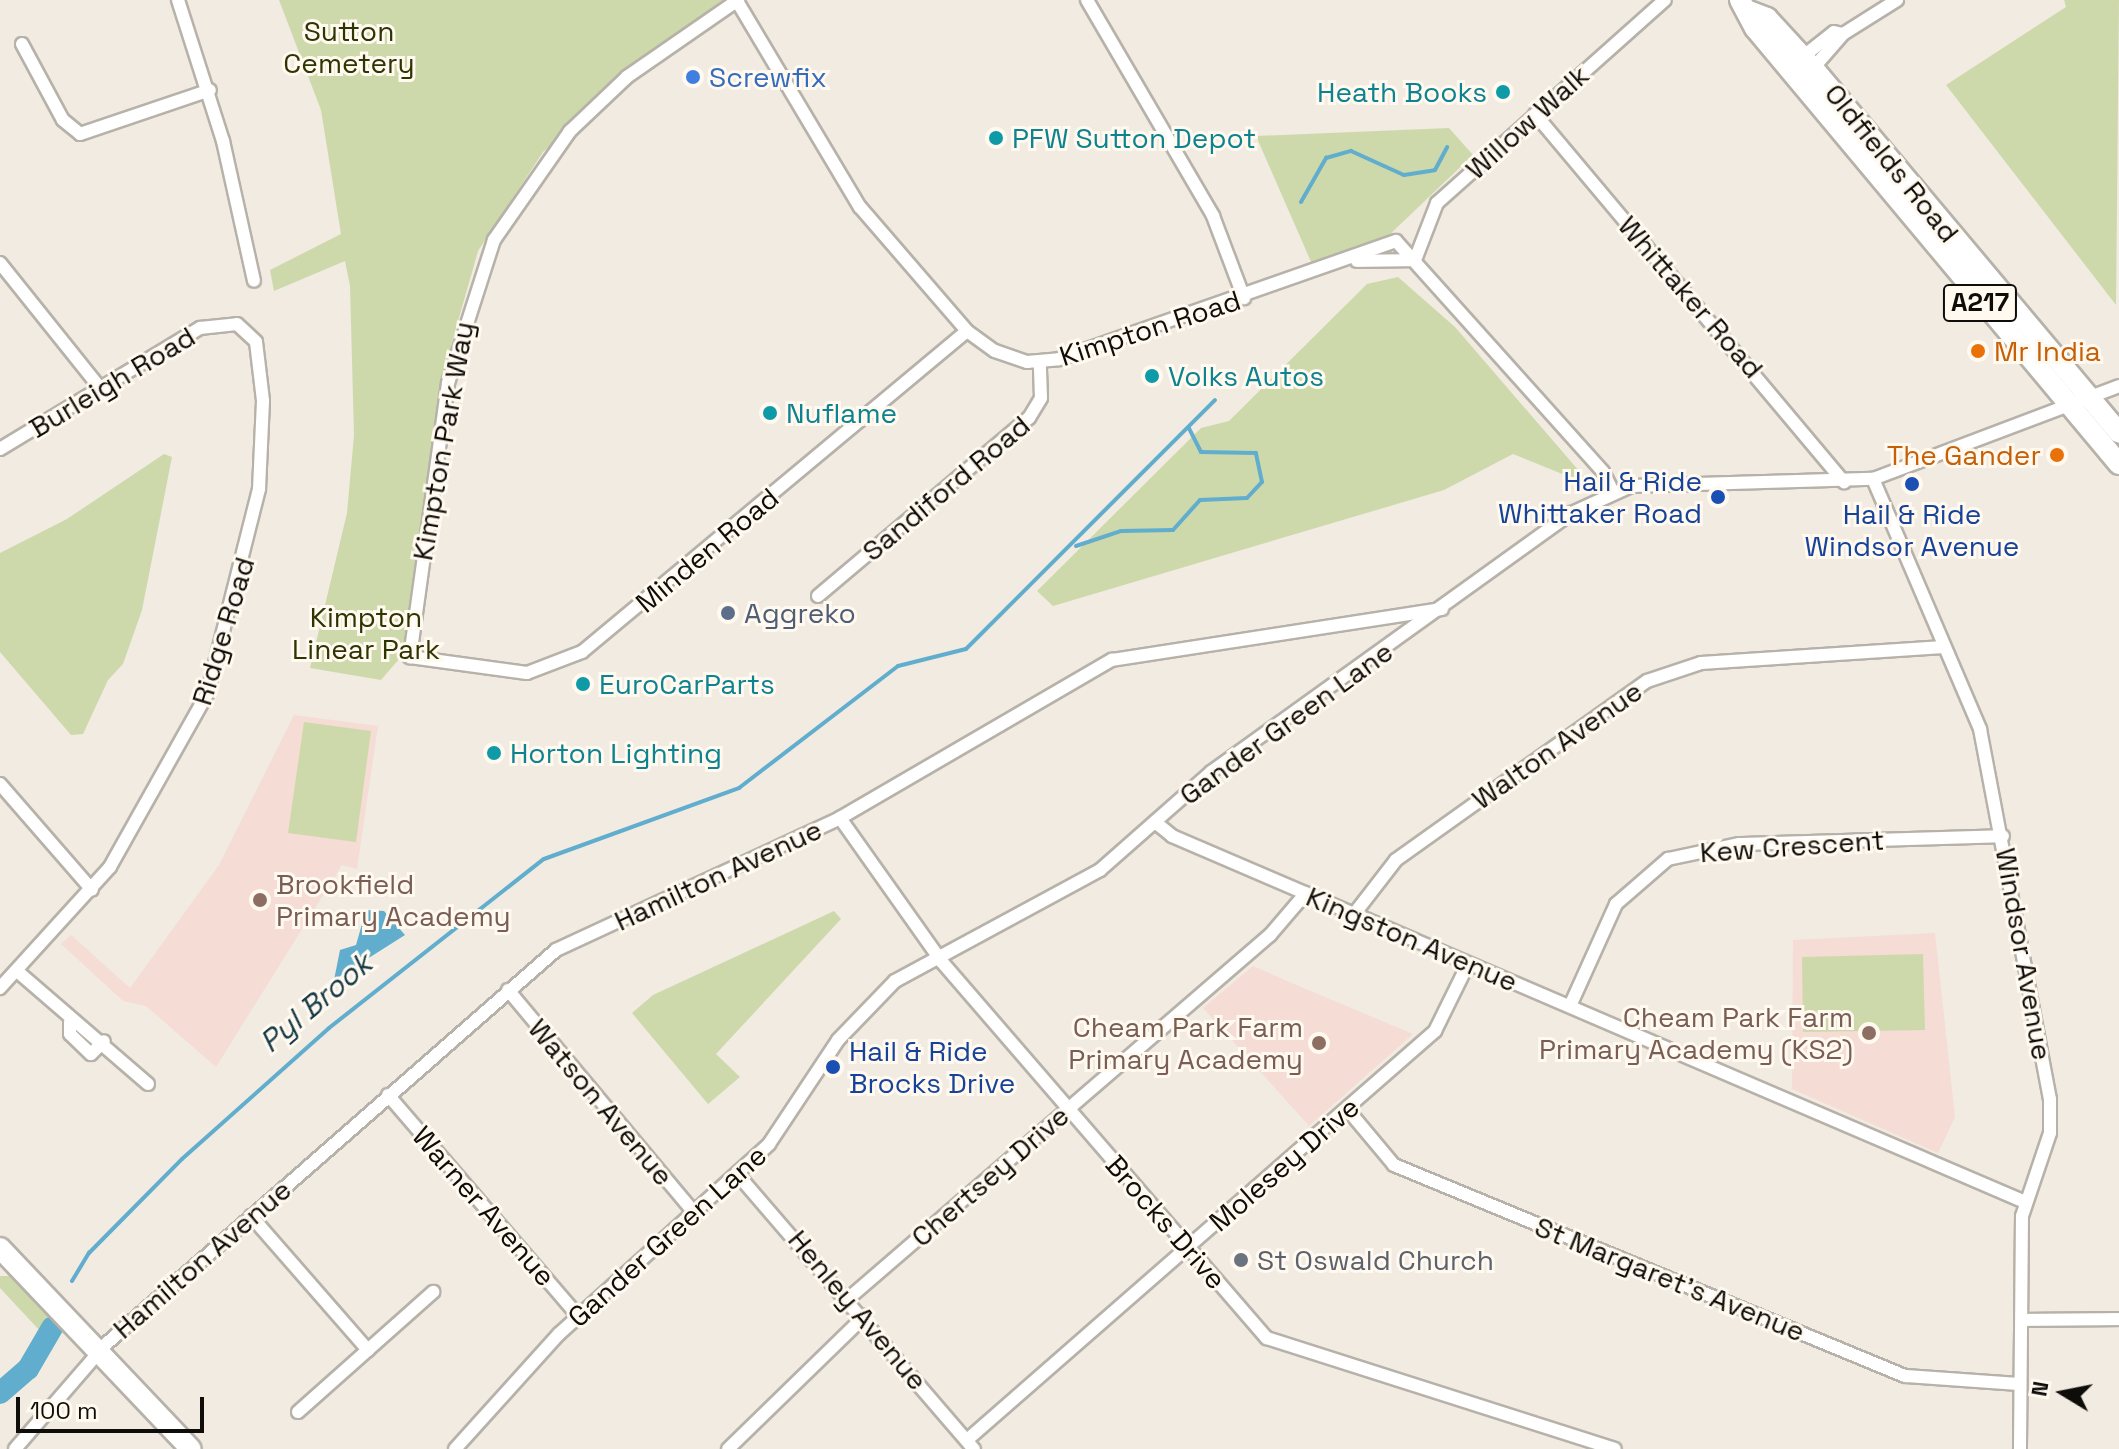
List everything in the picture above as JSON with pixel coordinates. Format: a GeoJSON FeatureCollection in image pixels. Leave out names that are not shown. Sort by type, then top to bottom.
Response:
{"type":"FeatureCollection","features":[{"type":"Feature","properties":{"kind":"highway","name":"Oldfields Road"},"geometry":{"type":"LineString","coordinates":[[1745,5],[1767,18],[1802,68],[2076,404]]}},
{"type":"Feature","properties":{"kind":"highway","name":"A217"},"geometry":{"type":"LineString","coordinates":[[2076,404],[2119,433]]}},
{"type":"Feature","properties":{"kind":"highway","name":"A217"},"geometry":{"type":"LineString","coordinates":[[2076,404],[2119,464]]}},
{"type":"Feature","properties":{"kind":"highway"},"geometry":{"type":"LineString","coordinates":[[0,1248],[191,1449]]}},
{"type":"Feature","properties":{"kind":"street"},"geometry":{"type":"LineString","coordinates":[[178,0],[210,90],[254,281]]}},
{"type":"Feature","properties":{"kind":"street","name":"Kimpton Road"},"geometry":{"type":"LineString","coordinates":[[738,0],[860,207],[967,331],[1010,358],[1040,363],[1357,261],[1415,260]]}},
{"type":"Feature","properties":{"kind":"street","name":"Kimpton Park Way"},"geometry":{"type":"LineString","coordinates":[[410,657],[448,383],[494,240],[570,131],[627,77],[738,0]]}},
{"type":"Feature","properties":{"kind":"street"},"geometry":{"type":"LineString","coordinates":[[1087,0],[1213,216],[1244,298]]}},
{"type":"Feature","properties":{"kind":"street","name":"Willow Walk"},"geometry":{"type":"LineString","coordinates":[[1415,260],[1437,203],[1665,0]]}},
{"type":"Feature","properties":{"kind":"street"},"geometry":{"type":"LineString","coordinates":[[1802,68],[1843,34],[1897,0]]}},
{"type":"Feature","properties":{"kind":"street"},"geometry":{"type":"LineString","coordinates":[[22,44],[63,120],[80,134],[210,90]]}},
{"type":"Feature","properties":{"kind":"street","name":"Whittaker Road"},"geometry":{"type":"LineString","coordinates":[[1535,114],[1844,482]]}},
{"type":"Feature","properties":{"kind":"street"},"geometry":{"type":"LineString","coordinates":[[1415,260],[1613,492]]}},
{"type":"Feature","properties":{"kind":"street"},"geometry":{"type":"LineString","coordinates":[[0,263],[74,347],[101,389]]}},
{"type":"Feature","properties":{"kind":"street","name":"Burleigh Road"},"geometry":{"type":"LineString","coordinates":[[0,449],[200,328],[226,322]]}},
{"type":"Feature","properties":{"kind":"street","name":"Ridge Road"},"geometry":{"type":"LineString","coordinates":[[0,988],[92,890],[197,720],[243,571],[259,489],[260,355],[248,331],[226,322]]}},
{"type":"Feature","properties":{"kind":"street","name":"Minden Road"},"geometry":{"type":"LineString","coordinates":[[410,657],[527,673],[582,652],[967,331]]}},
{"type":"Feature","properties":{"kind":"street","name":"Sandiford Road"},"geometry":{"type":"LineString","coordinates":[[818,596],[1029,418],[1041,398],[1040,363]]}},
{"type":"Feature","properties":{"kind":"street","name":"Gander Green Lane"},"geometry":{"type":"LineString","coordinates":[[455,1449],[579,1317],[738,1175],[783,1126],[854,1021],[937,954],[1100,870],[1211,772],[1405,636],[1572,513],[1613,492],[1661,483],[1844,482],[1873,479],[2119,386]]}},
{"type":"Feature","properties":{"kind":"street","name":"Windsor Avenue"},"geometry":{"type":"LineString","coordinates":[[1873,479],[1980,729],[2003,836],[2052,1121],[2025,1202],[2020,1449]]}},
{"type":"Feature","properties":{"kind":"street","name":"Hamilton Avenue"},"geometry":{"type":"LineString","coordinates":[[15,1449],[102,1352],[251,1216],[556,950],[840,818],[1112,660],[1396,611],[1442,609]]}},
{"type":"Feature","properties":{"kind":"street"},"geometry":{"type":"LineString","coordinates":[[1396,611],[1405,636]]}},
{"type":"Feature","properties":{"kind":"street","name":"Walton Avenue"},"geometry":{"type":"LineString","coordinates":[[1355,913],[1396,860],[1647,681],[1701,663],[1943,647]]}},
{"type":"Feature","properties":{"kind":"street"},"geometry":{"type":"LineString","coordinates":[[0,784],[92,890]]}},
{"type":"Feature","properties":{"kind":"street","name":"Brocks Drive"},"geometry":{"type":"LineString","coordinates":[[840,818],[937,954],[1267,1338],[1615,1449]]}},
{"type":"Feature","properties":{"kind":"street","name":"Kingston Avenue"},"geometry":{"type":"LineString","coordinates":[[1155,822],[1468,964],[2025,1202]]}},
{"type":"Feature","properties":{"kind":"street","name":"Kew Crescent"},"geometry":{"type":"LineString","coordinates":[[1570,1006],[1616,904],[1668,859],[1739,844],[2003,836]]}},
{"type":"Feature","properties":{"kind":"street","name":"Chertsey Drive"},"geometry":{"type":"LineString","coordinates":[[849,1298],[1270,935],[1306,893]]}},
{"type":"Feature","properties":{"kind":"street","name":"Molesey Drive"},"geometry":{"type":"LineString","coordinates":[[970,1445],[1187,1248],[1435,1031],[1468,964]]}},
{"type":"Feature","properties":{"kind":"street"},"geometry":{"type":"LineString","coordinates":[[17,971],[70,1022],[83,1021],[148,1084]]}},
{"type":"Feature","properties":{"kind":"street","name":"Watson Avenue"},"geometry":{"type":"LineString","coordinates":[[508,990],[695,1214]]}},
{"type":"Feature","properties":{"kind":"street","name":"Warner Avenue"},"geometry":{"type":"LineString","coordinates":[[388,1095],[579,1317]]}},
{"type":"Feature","properties":{"kind":"street","name":"St Margaret's Avenue"},"geometry":{"type":"LineString","coordinates":[[1348,1110],[1394,1165],[1893,1371],[1922,1381],[2020,1384]]}},
{"type":"Feature","properties":{"kind":"street","name":"Henley Avenue"},"geometry":{"type":"LineString","coordinates":[[738,1175],[865,1316],[970,1445]]}},
{"type":"Feature","properties":{"kind":"street"},"geometry":{"type":"LineString","coordinates":[[251,1216],[368,1350]]}},
{"type":"Feature","properties":{"kind":"street"},"geometry":{"type":"LineString","coordinates":[[298,1412],[433,1292]]}},
{"type":"Feature","properties":{"kind":"street"},"geometry":{"type":"LineString","coordinates":[[728,1449],[865,1316]]}},
{"type":"Feature","properties":{"kind":"street"},"geometry":{"type":"LineString","coordinates":[[2022,1320],[2119,1319]]}},
{"type":"Feature","properties":{"kind":"shaded area","name":"Brookfield Primary Academy"},"geometry":{"type":"Polygon","coordinates":[[[294,715],[378,726],[357,869],[342,865],[216,1067],[146,1006],[123,1001],[61,944],[71,935],[130,988],[219,865],[294,715]]]}},
{"type":"Feature","properties":{"kind":"shaded area","name":"Cheam Park Farm Primary Academy (KS2)"},"geometry":{"type":"Polygon","coordinates":[[[1935,933],[1955,1117],[1938,1153],[1792,1089],[1793,940],[1935,933]]]}},
{"type":"Feature","properties":{"kind":"shaded area","name":"Cheam Park Farm Primary Academy"},"geometry":{"type":"Polygon","coordinates":[[[1253,966],[1413,1034],[1309,1126],[1203,1008],[1253,966]]]}},
{"type":"Feature","properties":{"kind":"green space"},"geometry":{"type":"Polygon","coordinates":[[[279,0],[732,0],[644,59],[543,152],[478,251],[441,381],[406,651],[381,680],[310,668],[347,513],[354,435],[350,286],[345,261],[274,291],[270,270],[341,234],[321,110],[279,0]]]}},
{"type":"Feature","properties":{"kind":"green space"},"geometry":{"type":"Polygon","coordinates":[[[2064,0],[2119,0],[2116,305],[1946,85],[2066,7],[2064,0]]]}},
{"type":"Feature","properties":{"kind":"green space"},"geometry":{"type":"Polygon","coordinates":[[[1449,128],[1473,155],[1385,239],[1312,264],[1256,136],[1449,128]]]}},
{"type":"Feature","properties":{"kind":"green space"},"geometry":{"type":"Polygon","coordinates":[[[1398,277],[1455,327],[1592,486],[1513,454],[1444,490],[1053,606],[1037,591],[1201,428],[1229,421],[1367,284],[1398,277]]]}},
{"type":"Feature","properties":{"kind":"green space"},"geometry":{"type":"Polygon","coordinates":[[[164,454],[172,457],[142,610],[123,664],[108,680],[83,734],[71,735],[0,652],[0,553],[67,519],[164,454]]]}},
{"type":"Feature","properties":{"kind":"green space"},"geometry":{"type":"Polygon","coordinates":[[[304,722],[371,731],[356,842],[288,833],[304,722]]]}},
{"type":"Feature","properties":{"kind":"green space"},"geometry":{"type":"Polygon","coordinates":[[[834,911],[841,919],[716,1054],[740,1077],[708,1104],[632,1013],[653,995],[834,911]]]}},
{"type":"Feature","properties":{"kind":"green space"},"geometry":{"type":"Polygon","coordinates":[[[1923,954],[1925,1030],[1803,1032],[1802,957],[1923,954]]]}},
{"type":"Feature","properties":{"kind":"green space"},"geometry":{"type":"Polygon","coordinates":[[[0,1276],[11,1276],[51,1318],[41,1332],[0,1288],[0,1276]]]}},
{"type":"Feature","properties":{"kind":"water"},"geometry":{"type":"Polygon","coordinates":[[[366,910],[384,911],[405,935],[334,980],[340,950],[356,945],[366,910]]]}},
{"type":"Feature","properties":{"kind":"waterway","name":"Pyl Brook"},"geometry":{"type":"LineString","coordinates":[[1301,202],[1326,158],[1351,151],[1404,175],[1435,170],[1447,147]]}},
{"type":"Feature","properties":{"kind":"waterway","name":"Pyl Brook"},"geometry":{"type":"LineString","coordinates":[[72,1281],[89,1253],[182,1159],[329,1028],[544,859],[739,788],[898,666],[966,649],[1215,400]]}},
{"type":"Feature","properties":{"kind":"waterway","name":"Pyl Brook"},"geometry":{"type":"LineString","coordinates":[[1076,546],[1121,531],[1173,530],[1200,500],[1247,498],[1262,482],[1256,453],[1201,452],[1189,428]]}},
{"type":"Feature","properties":{"kind":"waterway","name":"Pyl Brook"},"geometry":{"type":"LineString","coordinates":[[0,1393],[28,1369],[52,1328]]}},
{"type":"Feature","properties":{"kind":"place","name":"Screwfix"},"geometry":{"type":"Point","coordinates":[693,77]}},
{"type":"Feature","properties":{"kind":"place","name":"Heath Books"},"geometry":{"type":"Point","coordinates":[1503,92]}},
{"type":"Feature","properties":{"kind":"place","name":"PFW Sutton Depot"},"geometry":{"type":"Point","coordinates":[996,138]}},
{"type":"Feature","properties":{"kind":"place","name":"Mr India"},"geometry":{"type":"Point","coordinates":[1978,351]}},
{"type":"Feature","properties":{"kind":"place","name":"Volks Autos"},"geometry":{"type":"Point","coordinates":[1152,376]}},
{"type":"Feature","properties":{"kind":"place","name":"Nuflame"},"geometry":{"type":"Point","coordinates":[770,413]}},
{"type":"Feature","properties":{"kind":"place","name":"The Gander"},"geometry":{"type":"Point","coordinates":[2057,455]}},
{"type":"Feature","properties":{"kind":"place","name":"Hail & Ride Windsor Avenue"},"geometry":{"type":"Point","coordinates":[1912,484]}},
{"type":"Feature","properties":{"kind":"place","name":"Hail & Ride Whittaker Road"},"geometry":{"type":"Point","coordinates":[1718,497]}},
{"type":"Feature","properties":{"kind":"place","name":"Aggreko"},"geometry":{"type":"Point","coordinates":[728,613]}},
{"type":"Feature","properties":{"kind":"place","name":"EuroCarParts"},"geometry":{"type":"Point","coordinates":[583,684]}},
{"type":"Feature","properties":{"kind":"place","name":"Horton Lighting"},"geometry":{"type":"Point","coordinates":[494,753]}},
{"type":"Feature","properties":{"kind":"place","name":"Brookfield Primary Academy"},"geometry":{"type":"Point","coordinates":[260,900]}},
{"type":"Feature","properties":{"kind":"place","name":"Cheam Park Farm Primary Academy (KS2)"},"geometry":{"type":"Point","coordinates":[1869,1033]}},
{"type":"Feature","properties":{"kind":"place","name":"Cheam Park Farm Primary Academy"},"geometry":{"type":"Point","coordinates":[1319,1043]}},
{"type":"Feature","properties":{"kind":"place","name":"Hail & Ride Brocks Drive"},"geometry":{"type":"Point","coordinates":[833,1067]}},
{"type":"Feature","properties":{"kind":"place","name":"St Oswald Church"},"geometry":{"type":"Point","coordinates":[1241,1260]}},
{"type":"Feature","properties":{"kind":"park label","name":"Sutton Cemetery"},"geometry":{"type":"Point","coordinates":[349,47]}},
{"type":"Feature","properties":{"kind":"park label","name":"Kimpton Linear Park"},"geometry":{"type":"Point","coordinates":[366,633]}}]}
